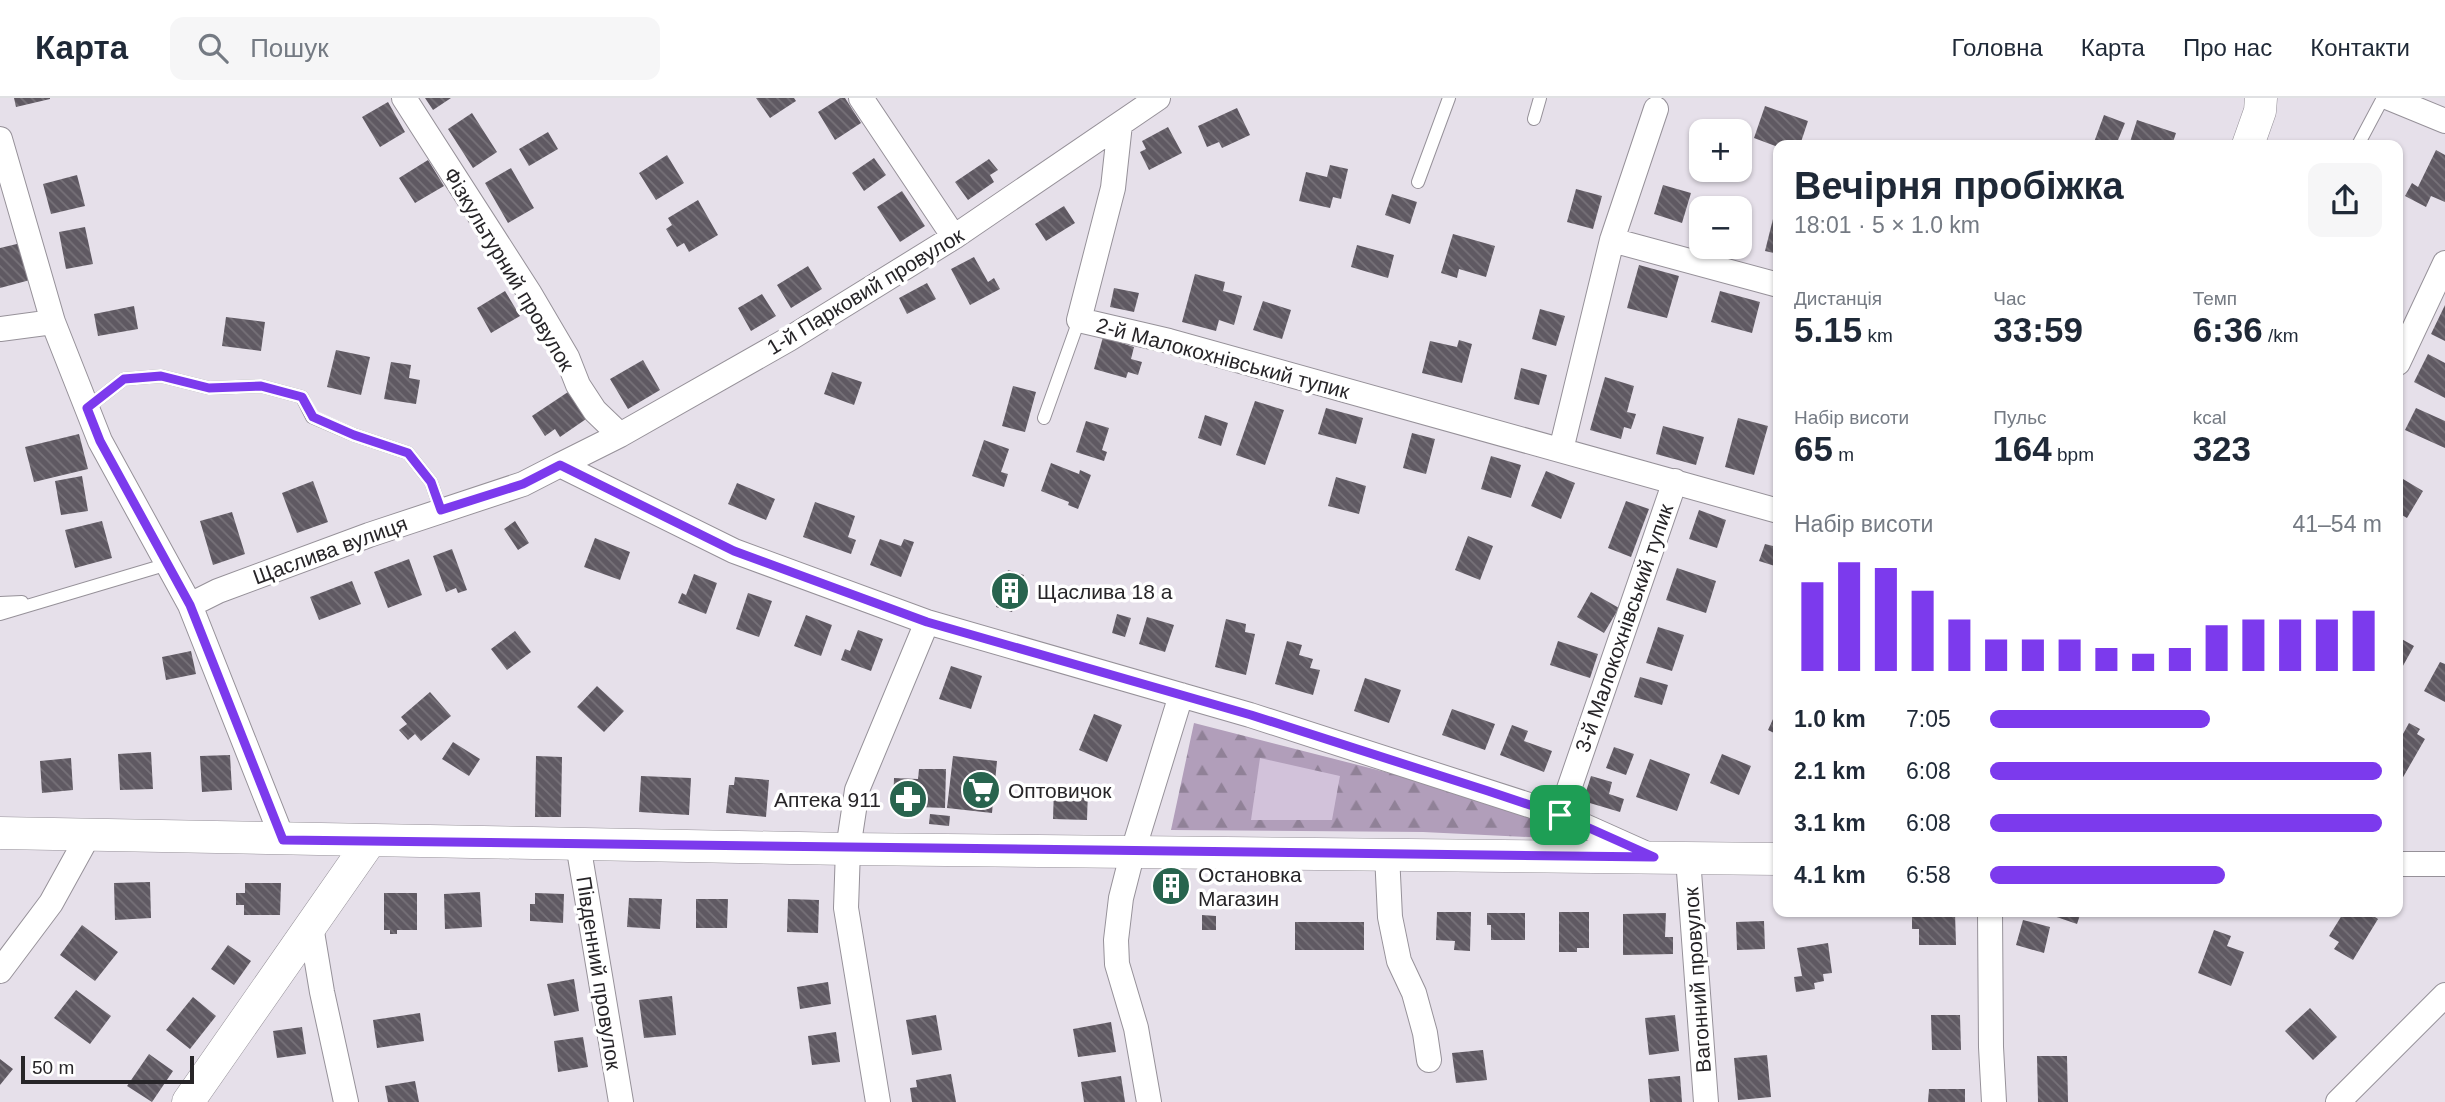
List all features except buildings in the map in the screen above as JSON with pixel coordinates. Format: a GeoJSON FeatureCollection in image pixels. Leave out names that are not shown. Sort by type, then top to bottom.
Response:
{"type":"FeatureCollection","features":[{"type":"Feature","properties":{"kind":"street","name":"Фізкультурний провулок"},"geometry":{"type":"LineString","coordinates":[[404,98],[530,294],[567,357],[584,394],[595,411],[620,435]]}},
{"type":"Feature","properties":{"kind":"street"},"geometry":{"type":"LineString","coordinates":[[861,98],[954,237]]}},
{"type":"Feature","properties":{"kind":"street","name":"1-й Парковий провулок"},"geometry":{"type":"LineString","coordinates":[[560,465],[620,435],[789,339],[954,237],[1158,98]]}},
{"type":"Feature","properties":{"kind":"street"},"geometry":{"type":"LineString","coordinates":[[2250,140],[2260,111],[2261,98]]}},
{"type":"Feature","properties":{"kind":"street"},"geometry":{"type":"LineString","coordinates":[[2390,98],[2445,121]]}},
{"type":"Feature","properties":{"kind":"street"},"geometry":{"type":"LineString","coordinates":[[1561,450],[1612,240],[1656,109]]}},
{"type":"Feature","properties":{"kind":"street","name":"2-й Малокохнівський тупик"},"geometry":{"type":"LineString","coordinates":[[1121,124],[1113,188],[1079,320],[1182,345],[1773,510]]}},
{"type":"Feature","properties":{"kind":"street"},"geometry":{"type":"LineString","coordinates":[[0,139],[52,322],[100,441],[190,605],[283,840]]}},
{"type":"Feature","properties":{"kind":"street"},"geometry":{"type":"LineString","coordinates":[[1612,240],[1773,284]]}},
{"type":"Feature","properties":{"kind":"street"},"geometry":{"type":"LineString","coordinates":[[2403,352],[2445,263]]}},
{"type":"Feature","properties":{"kind":"street"},"geometry":{"type":"LineString","coordinates":[[0,329],[52,322]]}},
{"type":"Feature","properties":{"kind":"street"},"geometry":{"type":"LineString","coordinates":[[560,465],[734,551],[927,622],[1251,715],[1560,815],[1654,857]]}},
{"type":"Feature","properties":{"kind":"street","name":"Щаслива вулиця"},"geometry":{"type":"LineString","coordinates":[[190,605],[218,591],[441,510],[523,484],[560,465]]}},
{"type":"Feature","properties":{"kind":"street","name":"3-й Малокохнівський тупик"},"geometry":{"type":"LineString","coordinates":[[1560,815],[1675,481]]}},
{"type":"Feature","properties":{"kind":"street"},"geometry":{"type":"LineString","coordinates":[[878,1102],[846,908],[848,849],[857,790],[927,622]]}},
{"type":"Feature","properties":{"kind":"street"},"geometry":{"type":"LineString","coordinates":[[1149,1102],[1136,1028],[1117,964],[1116,940],[1121,898],[1132,851],[1181,695]]}},
{"type":"Feature","properties":{"kind":"street"},"geometry":{"type":"LineString","coordinates":[[0,833],[848,849],[1773,859]]}},
{"type":"Feature","properties":{"kind":"street"},"geometry":{"type":"LineString","coordinates":[[0,846],[40,834]]}},
{"type":"Feature","properties":{"kind":"street"},"geometry":{"type":"LineString","coordinates":[[0,971],[51,903],[88,835]]}},
{"type":"Feature","properties":{"kind":"street"},"geometry":{"type":"LineString","coordinates":[[188,1102],[370,841]]}},
{"type":"Feature","properties":{"kind":"street","name":"Південний провулок"},"geometry":{"type":"LineString","coordinates":[[578,844],[621,1102]]}},
{"type":"Feature","properties":{"kind":"street"},"geometry":{"type":"LineString","coordinates":[[1387,855],[1390,918],[1399,961],[1414,993],[1425,1033],[1429,1060]]}},
{"type":"Feature","properties":{"kind":"street","name":"Вагонний провулок"},"geometry":{"type":"LineString","coordinates":[[1688,858],[1706,1102]]}},
{"type":"Feature","properties":{"kind":"street"},"geometry":{"type":"LineString","coordinates":[[2403,863],[2443,866]]}},
{"type":"Feature","properties":{"kind":"street"},"geometry":{"type":"LineString","coordinates":[[1990,917],[1994,1102]]}},
{"type":"Feature","properties":{"kind":"street"},"geometry":{"type":"LineString","coordinates":[[311,926],[346,1102]]}},
{"type":"Feature","properties":{"kind":"street"},"geometry":{"type":"LineString","coordinates":[[2338,1102],[2445,995]]}},
{"type":"Feature","properties":{"kind":"lane"},"geometry":{"type":"LineString","coordinates":[[1418,182],[1449,98]]}},
{"type":"Feature","properties":{"kind":"lane"},"geometry":{"type":"LineString","coordinates":[[1534,119],[1540,98]]}},
{"type":"Feature","properties":{"kind":"lane"},"geometry":{"type":"LineString","coordinates":[[2361,140],[2390,98]]}},
{"type":"Feature","properties":{"kind":"lane"},"geometry":{"type":"LineString","coordinates":[[1044,418],[1079,320]]}},
{"type":"Feature","properties":{"kind":"lane"},"geometry":{"type":"LineString","coordinates":[[87,408],[124,379],[161,376],[209,388],[261,386],[302,397],[313,417],[354,435],[408,453],[431,482],[441,510]]}},
{"type":"Feature","properties":{"kind":"lane"},"geometry":{"type":"LineString","coordinates":[[0,614],[168,564]]}},
{"type":"Feature","properties":{"kind":"lane"},"geometry":{"type":"LineString","coordinates":[[0,603],[43,600]]}},
{"type":"Feature","properties":{"kind":"green space"},"geometry":{"type":"Polygon","coordinates":[[[1194,723],[1401,776],[1566,827],[1569,835],[1549,838],[1423,832],[1171,830],[1194,723]]]}},
{"type":"Feature","properties":{"kind":"shaded area"},"geometry":{"type":"Polygon","coordinates":[[[1260,758],[1340,776],[1332,820],[1251,820],[1260,758]]]}},
{"type":"Feature","properties":{"kind":"place","name":"Щаслива 18 а"},"geometry":{"type":"Point","coordinates":[1010,591]}},
{"type":"Feature","properties":{"kind":"place","name":"Оптовичок"},"geometry":{"type":"Point","coordinates":[981,790]}},
{"type":"Feature","properties":{"kind":"place","name":"Аптека 911"},"geometry":{"type":"Point","coordinates":[908,799]}},
{"type":"Feature","properties":{"kind":"place","name":"Остановка Магазин"},"geometry":{"type":"Point","coordinates":[1171,886]}},
{"type":"Feature","properties":{"kind":"route"},"geometry":{"type":"LineString","coordinates":[[161,376],[209,388],[261,386],[302,397],[313,417],[354,435],[408,453],[431,482],[441,510],[523,484],[560,465],[734,551],[927,622],[1251,715],[1560,815],[1654,857],[283,840],[190,605],[100,441],[87,408],[124,379],[161,376]]}}]}
